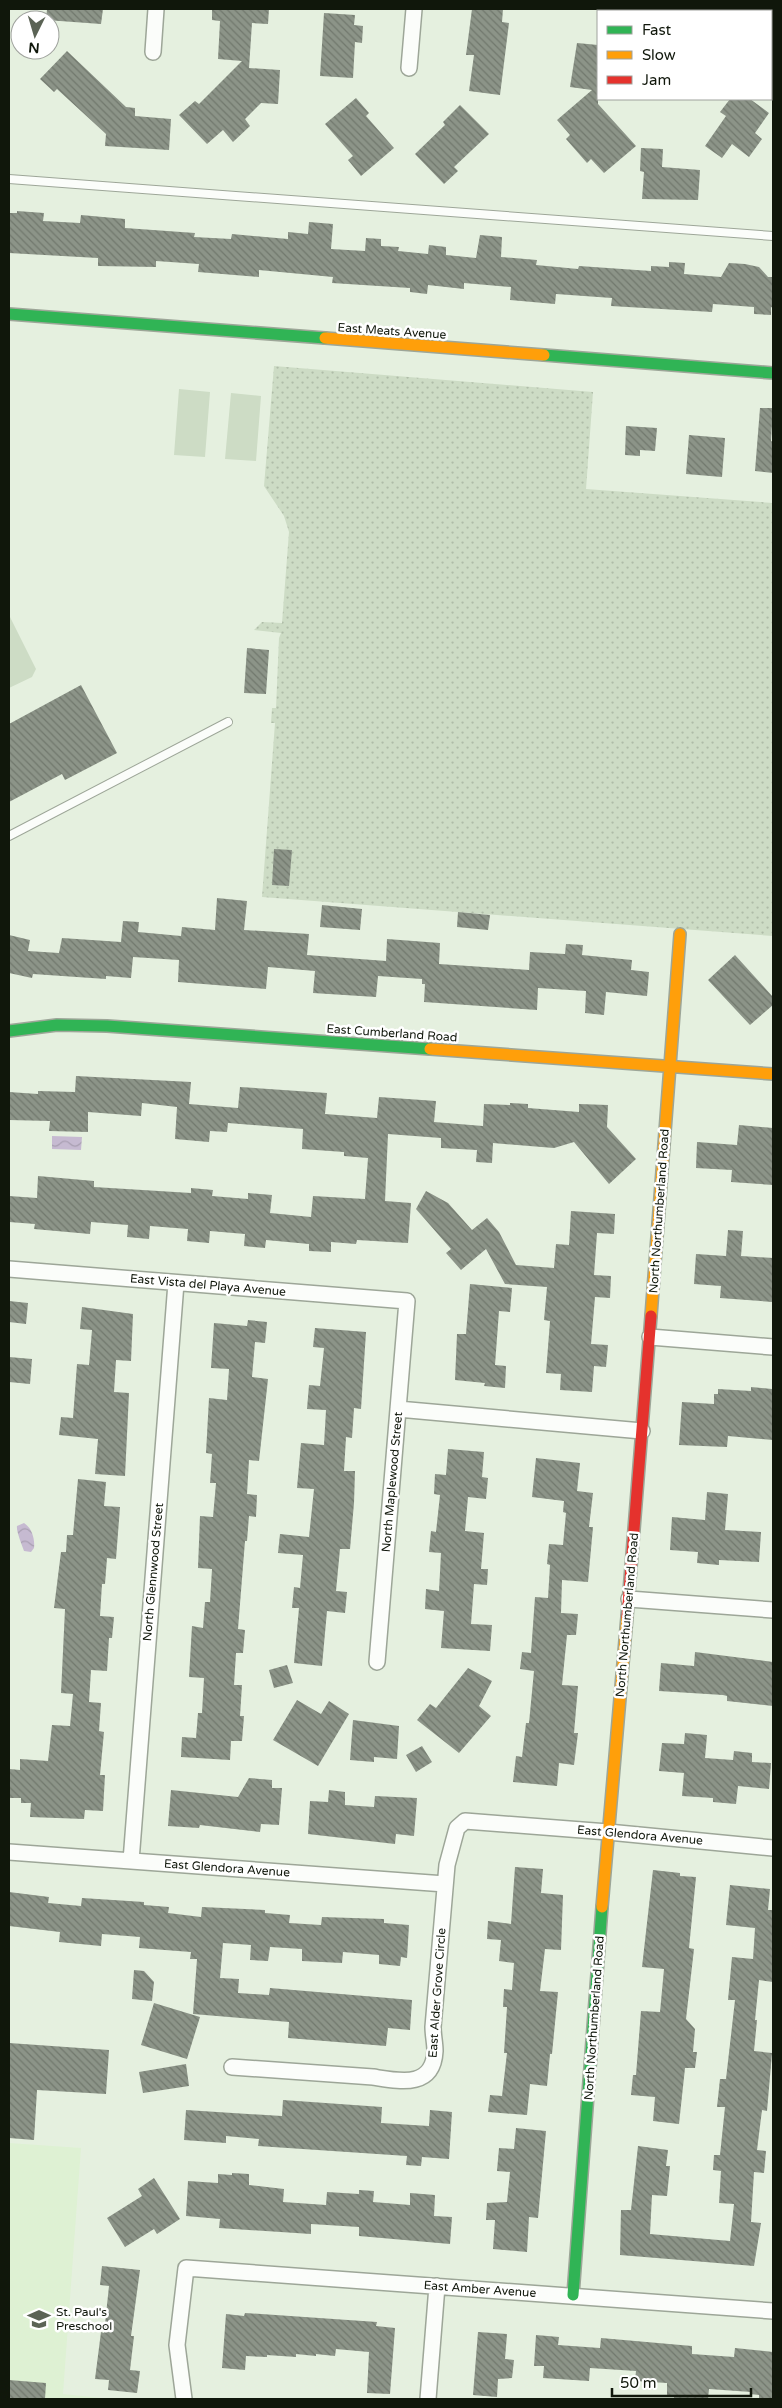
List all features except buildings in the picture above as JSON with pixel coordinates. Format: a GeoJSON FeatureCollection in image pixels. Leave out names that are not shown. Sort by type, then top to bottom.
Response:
{"type":"FeatureCollection","features":[{"type":"Feature","properties":{"kind":"street"},"geometry":{"type":"LineString","coordinates":[[153,52],[156,9]]}},
{"type":"Feature","properties":{"kind":"street"},"geometry":{"type":"LineString","coordinates":[[410,68],[414,9]]}},
{"type":"Feature","properties":{"kind":"street","name":"East Meats Avenue"},"geometry":{"type":"LineString","coordinates":[[9,314],[773,373]]}},
{"type":"Feature","properties":{"kind":"street","name":"North Northumberland Road"},"geometry":{"type":"LineString","coordinates":[[573,2296],[608,1832],[650,1338],[680,934]]}},
{"type":"Feature","properties":{"kind":"street","name":"East Cumberland Road"},"geometry":{"type":"LineString","coordinates":[[9,1031],[57,1025],[107,1026],[773,1074]]}},
{"type":"Feature","properties":{"kind":"street","name":"East Vista del Playa Avenue"},"geometry":{"type":"LineString","coordinates":[[9,1269],[407,1301]]}},
{"type":"Feature","properties":{"kind":"street","name":"North Glennwood Street"},"geometry":{"type":"LineString","coordinates":[[131,1861],[176,1283]]}},
{"type":"Feature","properties":{"kind":"street","name":"North Maplewood Street"},"geometry":{"type":"LineString","coordinates":[[377,1662],[407,1301]]}},
{"type":"Feature","properties":{"kind":"street"},"geometry":{"type":"LineString","coordinates":[[650,1338],[773,1347]]}},
{"type":"Feature","properties":{"kind":"street"},"geometry":{"type":"LineString","coordinates":[[398,1409],[642,1430]]}},
{"type":"Feature","properties":{"kind":"street"},"geometry":{"type":"LineString","coordinates":[[629,1599],[773,1610]]}},
{"type":"Feature","properties":{"kind":"street","name":"East Alder Grove Circle"},"geometry":{"type":"LineString","coordinates":[[232,2067],[373,2077],[396,2082],[414,2080],[426,2073],[432,2066],[435,2050],[433,2027],[445,1884],[457,1828],[465,1821],[477,1821]]}},
{"type":"Feature","properties":{"kind":"street","name":"East Glendora Avenue"},"geometry":{"type":"LineString","coordinates":[[477,1821],[773,1848]]}},
{"type":"Feature","properties":{"kind":"street","name":"East Glendora Avenue"},"geometry":{"type":"LineString","coordinates":[[9,1852],[445,1884]]}},
{"type":"Feature","properties":{"kind":"street","name":"East Amber Avenue"},"geometry":{"type":"LineString","coordinates":[[184,2399],[177,2345],[186,2268],[773,2311]]}},
{"type":"Feature","properties":{"kind":"street"},"geometry":{"type":"LineString","coordinates":[[428,2399],[437,2286]]}},
{"type":"Feature","properties":{"kind":"lane"},"geometry":{"type":"LineString","coordinates":[[9,179],[773,236]]}},
{"type":"Feature","properties":{"kind":"lane"},"geometry":{"type":"LineString","coordinates":[[9,836],[228,722]]}},
{"type":"Feature","properties":{"kind":"shaded area"},"geometry":{"type":"Polygon","coordinates":[[[274,366],[593,392],[586,489],[773,503],[773,936],[262,897],[275,723],[271,723],[272,708],[276,708],[279,638],[281,633],[254,630],[262,622],[282,623],[289,532],[284,516],[264,486],[274,366]]]}},
{"type":"Feature","properties":{"kind":"shaded area"},"geometry":{"type":"Polygon","coordinates":[[[179,389],[210,392],[205,457],[174,455],[179,389]]]}},
{"type":"Feature","properties":{"kind":"shaded area"},"geometry":{"type":"Polygon","coordinates":[[[231,393],[261,396],[256,461],[225,459],[231,393]]]}},
{"type":"Feature","properties":{"kind":"shaded area"},"geometry":{"type":"Polygon","coordinates":[[[9,615],[36,669],[32,677],[9,688],[9,615]]]}},
{"type":"Feature","properties":{"kind":"shaded area","name":"St. Paul's Preschool"},"geometry":{"type":"Polygon","coordinates":[[[9,2143],[81,2148],[63,2394],[110,2399],[9,2399],[9,2143]]]}},
{"type":"Feature","properties":{"kind":"water"},"geometry":{"type":"Polygon","coordinates":[[[52,1136],[82,1137],[81,1150],[52,1149],[52,1136]]]}},
{"type":"Feature","properties":{"kind":"water"},"geometry":{"type":"Polygon","coordinates":[[[24,1523],[31,1531],[34,1541],[34,1548],[31,1552],[24,1551],[17,1531],[17,1526],[24,1523]]]}},
{"type":"Feature","properties":{"kind":"traffic: fast"},"geometry":{"type":"LineString","coordinates":[[9,314],[325,338]]}},
{"type":"Feature","properties":{"kind":"traffic: fast"},"geometry":{"type":"LineString","coordinates":[[544,355],[773,373]]}},
{"type":"Feature","properties":{"kind":"traffic: fast"},"geometry":{"type":"LineString","coordinates":[[9,1031],[57,1025],[107,1026],[430,1049]]}},
{"type":"Feature","properties":{"kind":"traffic: fast"},"geometry":{"type":"LineString","coordinates":[[573,2295],[602,1907]]}},
{"type":"Feature","properties":{"kind":"traffic: slow"},"geometry":{"type":"LineString","coordinates":[[325,338],[544,355]]}},
{"type":"Feature","properties":{"kind":"traffic: slow"},"geometry":{"type":"LineString","coordinates":[[651,1316],[680,934]]}},
{"type":"Feature","properties":{"kind":"traffic: slow"},"geometry":{"type":"LineString","coordinates":[[430,1049],[773,1074]]}},
{"type":"Feature","properties":{"kind":"traffic: slow"},"geometry":{"type":"LineString","coordinates":[[602,1907],[627,1617]]}},
{"type":"Feature","properties":{"kind":"traffic: jam"},"geometry":{"type":"LineString","coordinates":[[627,1617],[651,1316]]}},
{"type":"Feature","properties":{"kind":"place","name":"St. Paul's Preschool"},"geometry":{"type":"Point","coordinates":[39,2319]}}]}
